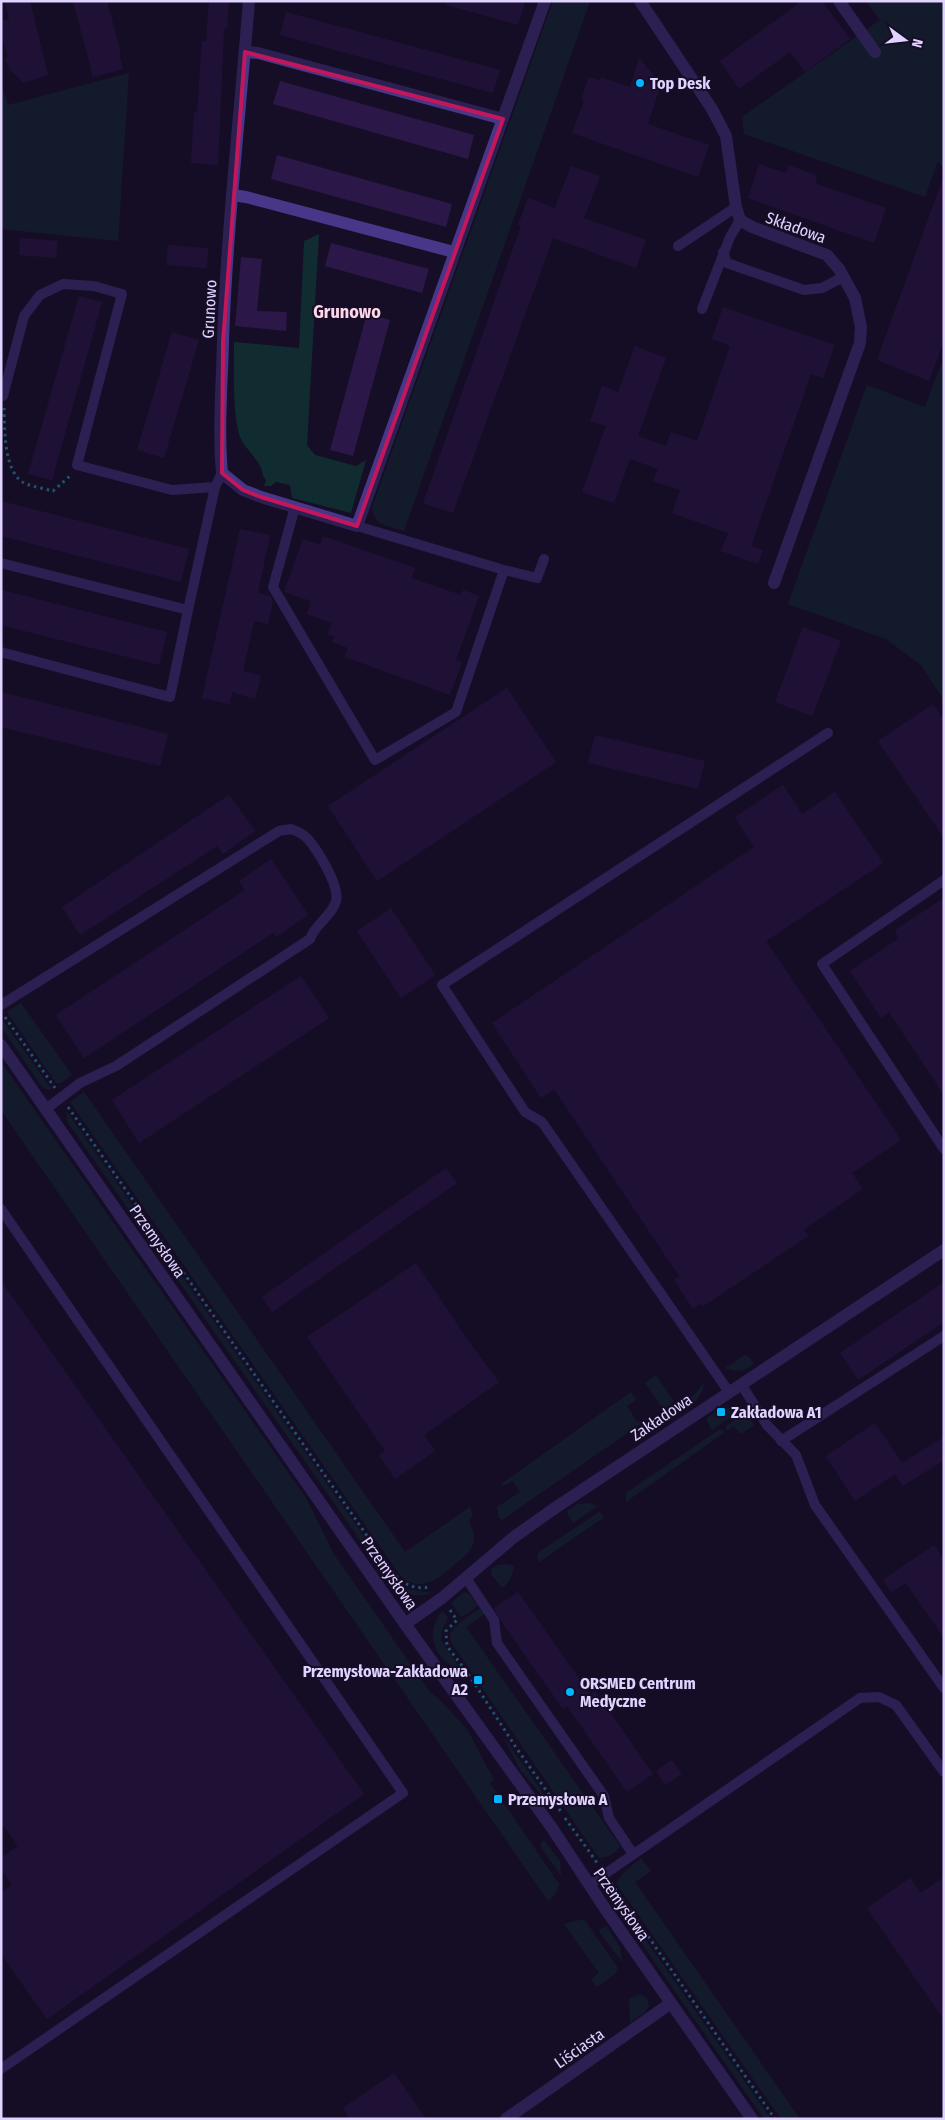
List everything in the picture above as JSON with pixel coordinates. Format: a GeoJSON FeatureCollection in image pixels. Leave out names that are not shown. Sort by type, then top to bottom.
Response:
{"type":"FeatureCollection","features":[{"type":"Feature","properties":{"kind":"street","name":"Grunowo"},"geometry":{"type":"LineString","coordinates":[[222,473],[220,426],[232,195],[249,1]]}},
{"type":"Feature","properties":{"kind":"street"},"geometry":{"type":"LineString","coordinates":[[222,473],[243,490],[357,526],[545,1]]}},
{"type":"Feature","properties":{"kind":"street","name":"Składowa"},"geometry":{"type":"LineString","coordinates":[[640,1],[712,109],[726,136],[736,207],[740,220],[752,227],[828,255],[855,298],[861,327],[860,343],[774,583]]}},
{"type":"Feature","properties":{"kind":"street"},"geometry":{"type":"LineString","coordinates":[[839,1],[875,52]]}},
{"type":"Feature","properties":{"kind":"street"},"geometry":{"type":"LineString","coordinates":[[245,52],[258,53],[503,119]]}},
{"type":"Feature","properties":{"kind":"street"},"geometry":{"type":"LineString","coordinates":[[232,195],[246,197],[454,252]]}},
{"type":"Feature","properties":{"kind":"street","name":"Przemysłowa"},"geometry":{"type":"LineString","coordinates":[[1,1045],[405,1624],[552,1828],[589,1885],[752,2119]]}},
{"type":"Feature","properties":{"kind":"street","name":"Zakładowa"},"geometry":{"type":"LineString","coordinates":[[405,1624],[442,1598],[514,1537],[548,1512],[944,1250]]}},
{"type":"Feature","properties":{"kind":"street","name":"Liściasta"},"geometry":{"type":"LineString","coordinates":[[506,2119],[671,2003]]}},
{"type":"Feature","properties":{"kind":"lane"},"geometry":{"type":"LineString","coordinates":[[678,246],[736,207]]}},
{"type":"Feature","properties":{"kind":"lane"},"geometry":{"type":"LineString","coordinates":[[702,308],[723,252],[740,220]]}},
{"type":"Feature","properties":{"kind":"lane"},"geometry":{"type":"LineString","coordinates":[[723,252],[727,263],[804,290],[822,288],[843,277]]}},
{"type":"Feature","properties":{"kind":"lane"},"geometry":{"type":"LineString","coordinates":[[3,396],[24,316],[40,296],[63,284],[94,286],[122,294],[77,465],[172,490],[215,487]]}},
{"type":"Feature","properties":{"kind":"lane"},"geometry":{"type":"LineString","coordinates":[[1,652],[170,697],[215,487],[222,473]]}},
{"type":"Feature","properties":{"kind":"lane"},"geometry":{"type":"LineString","coordinates":[[295,507],[273,587],[376,760],[456,712],[504,570]]}},
{"type":"Feature","properties":{"kind":"lane"},"geometry":{"type":"LineString","coordinates":[[357,526],[537,578],[544,559]]}},
{"type":"Feature","properties":{"kind":"lane"},"geometry":{"type":"LineString","coordinates":[[1,563],[188,610]]}},
{"type":"Feature","properties":{"kind":"lane"},"geometry":{"type":"LineString","coordinates":[[729,1392],[542,1122],[524,1112],[442,985],[828,733]]}},
{"type":"Feature","properties":{"kind":"lane"},"geometry":{"type":"LineString","coordinates":[[1,1005],[279,831],[291,829],[308,839],[334,883],[337,893],[335,902],[331,910],[313,931],[310,939],[116,1066],[80,1083],[46,1109]]}},
{"type":"Feature","properties":{"kind":"lane"},"geometry":{"type":"LineString","coordinates":[[944,880],[822,964],[944,1149]]}},
{"type":"Feature","properties":{"kind":"lane"},"geometry":{"type":"LineString","coordinates":[[1,1209],[403,1793],[1,2069]]}},
{"type":"Feature","properties":{"kind":"lane"},"geometry":{"type":"LineString","coordinates":[[781,1441],[944,1336]]}},
{"type":"Feature","properties":{"kind":"lane"},"geometry":{"type":"LineString","coordinates":[[741,1384],[767,1425],[796,1455],[815,1505],[944,1688]]}},
{"type":"Feature","properties":{"kind":"lane"},"geometry":{"type":"LineString","coordinates":[[466,1578],[494,1620],[497,1643],[604,1796],[609,1818],[633,1854]]}},
{"type":"Feature","properties":{"kind":"lane"},"geometry":{"type":"LineString","coordinates":[[589,1885],[860,1698],[878,1697],[896,1705],[944,1772]]}},
{"type":"Feature","properties":{"kind":"path"},"geometry":{"type":"LineString","coordinates":[[3,396],[8,458],[14,472],[24,484],[53,491],[69,479],[77,465]]}},
{"type":"Feature","properties":{"kind":"path"},"geometry":{"type":"LineString","coordinates":[[1,1012],[393,1573],[405,1584],[420,1588],[433,1586],[442,1598],[457,1620],[446,1631],[447,1646],[469,1675],[514,1746],[776,2119]]}},
{"type":"Feature","properties":{"kind":"highlighted area"},"geometry":{"type":"Polygon","coordinates":[[[245,52],[503,119],[357,526],[243,490],[222,473],[223,342],[245,52]]]}},
{"type":"Feature","properties":{"kind":"green space"},"geometry":{"type":"Polygon","coordinates":[[[553,1],[590,1],[404,531],[387,526],[379,522],[373,513],[372,507],[553,1]]]}},
{"type":"Feature","properties":{"kind":"green space"},"geometry":{"type":"Polygon","coordinates":[[[866,1],[944,1],[944,168],[938,161],[925,197],[744,134],[742,117],[880,20],[866,1]]]}},
{"type":"Feature","properties":{"kind":"green space"},"geometry":{"type":"Polygon","coordinates":[[[129,73],[118,241],[1,229],[1,83],[8,105],[129,73]]]}},
{"type":"Feature","properties":{"kind":"green space"},"geometry":{"type":"Polygon","coordinates":[[[319,234],[307,445],[315,455],[356,466],[366,460],[351,513],[292,498],[290,485],[276,482],[271,486],[264,486],[266,480],[257,461],[241,439],[236,419],[234,342],[299,348],[304,241],[319,234]]]}},
{"type":"Feature","properties":{"kind":"green space"},"geometry":{"type":"Polygon","coordinates":[[[944,357],[944,700],[921,665],[886,639],[788,604],[867,385],[925,407],[944,357]]]}},
{"type":"Feature","properties":{"kind":"green space"},"geometry":{"type":"Polygon","coordinates":[[[21,1003],[72,1075],[61,1083],[56,1083],[7,1012],[21,1003]]]}},
{"type":"Feature","properties":{"kind":"green space"},"geometry":{"type":"Polygon","coordinates":[[[2,1019],[52,1090],[45,1089],[40,1084],[2,1028],[2,1019]]]}},
{"type":"Feature","properties":{"kind":"green space"},"geometry":{"type":"Polygon","coordinates":[[[1,1062],[306,1498],[333,1553],[430,1692],[467,1729],[494,1780],[490,1783],[559,1884],[556,1893],[548,1901],[1,1110],[1,1062]]]}},
{"type":"Feature","properties":{"kind":"green space"},"geometry":{"type":"Polygon","coordinates":[[[84,1092],[405,1552],[470,1507],[473,1515],[469,1521],[474,1535],[472,1547],[466,1555],[443,1574],[436,1579],[422,1584],[414,1584],[400,1575],[70,1102],[84,1092]]]}},
{"type":"Feature","properties":{"kind":"green space"},"geometry":{"type":"Polygon","coordinates":[[[66,1110],[397,1583],[407,1589],[431,1593],[413,1595],[397,1588],[388,1580],[68,1123],[66,1110]]]}},
{"type":"Feature","properties":{"kind":"green space"},"geometry":{"type":"Polygon","coordinates":[[[745,1355],[754,1364],[744,1370],[737,1371],[725,1368],[745,1355]]]}},
{"type":"Feature","properties":{"kind":"green space"},"geometry":{"type":"Polygon","coordinates":[[[656,1375],[674,1402],[663,1409],[645,1383],[656,1375]]]}},
{"type":"Feature","properties":{"kind":"green space"},"geometry":{"type":"Polygon","coordinates":[[[704,1384],[700,1396],[690,1407],[678,1414],[666,1413],[695,1394],[704,1384]]]}},
{"type":"Feature","properties":{"kind":"green space"},"geometry":{"type":"Polygon","coordinates":[[[631,1392],[636,1400],[627,1406],[638,1423],[649,1418],[502,1520],[499,1518],[497,1507],[520,1492],[513,1481],[503,1486],[501,1484],[631,1392]]]}},
{"type":"Feature","properties":{"kind":"green space"},"geometry":{"type":"Polygon","coordinates":[[[730,1408],[741,1410],[712,1430],[707,1418],[718,1410],[730,1408]]]}},
{"type":"Feature","properties":{"kind":"green space"},"geometry":{"type":"Polygon","coordinates":[[[748,1416],[754,1425],[741,1434],[734,1426],[727,1431],[726,1426],[739,1417],[745,1419],[748,1416]]]}},
{"type":"Feature","properties":{"kind":"green space"},"geometry":{"type":"Polygon","coordinates":[[[720,1429],[725,1432],[626,1502],[626,1493],[720,1429]]]}},
{"type":"Feature","properties":{"kind":"green space"},"geometry":{"type":"Polygon","coordinates":[[[588,1503],[598,1506],[573,1523],[568,1515],[568,1510],[578,1504],[588,1503]]]}},
{"type":"Feature","properties":{"kind":"green space"},"geometry":{"type":"Polygon","coordinates":[[[599,1512],[604,1517],[539,1562],[537,1555],[539,1552],[599,1512]]]}},
{"type":"Feature","properties":{"kind":"green space"},"geometry":{"type":"Polygon","coordinates":[[[507,1564],[514,1566],[509,1581],[502,1588],[491,1574],[491,1569],[498,1565],[507,1564]]]}},
{"type":"Feature","properties":{"kind":"green space"},"geometry":{"type":"Polygon","coordinates":[[[464,1592],[469,1594],[478,1606],[461,1617],[451,1603],[464,1592]]]}},
{"type":"Feature","properties":{"kind":"green space"},"geometry":{"type":"Polygon","coordinates":[[[480,1609],[484,1614],[466,1627],[620,1846],[610,1855],[598,1857],[451,1642],[450,1637],[455,1627],[480,1609]]]}},
{"type":"Feature","properties":{"kind":"green space"},"geometry":{"type":"Polygon","coordinates":[[[443,1611],[448,1618],[442,1629],[441,1640],[463,1673],[443,1659],[436,1648],[433,1635],[434,1628],[443,1611]]]}},
{"type":"Feature","properties":{"kind":"green space"},"geometry":{"type":"Polygon","coordinates":[[[504,1739],[552,1806],[551,1807],[519,1768],[504,1739]]]}},
{"type":"Feature","properties":{"kind":"green space"},"geometry":{"type":"Polygon","coordinates":[[[544,1840],[560,1861],[561,1876],[540,1845],[544,1840]]]}},
{"type":"Feature","properties":{"kind":"green space"},"geometry":{"type":"Polygon","coordinates":[[[641,1858],[651,1871],[635,1882],[800,2119],[781,2119],[616,1883],[624,1872],[641,1858]]]}},
{"type":"Feature","properties":{"kind":"green space"},"geometry":{"type":"Polygon","coordinates":[[[615,1896],[771,2119],[764,2119],[619,1911],[615,1896]]]}},
{"type":"Feature","properties":{"kind":"green space"},"geometry":{"type":"Polygon","coordinates":[[[584,1919],[618,1968],[615,1974],[597,1987],[591,1979],[599,1973],[564,1924],[584,1919]]]}},
{"type":"Feature","properties":{"kind":"green space"},"geometry":{"type":"Polygon","coordinates":[[[606,1926],[620,1947],[622,1962],[600,1933],[599,1930],[606,1926]]]}},
{"type":"Feature","properties":{"kind":"green space"},"geometry":{"type":"Polygon","coordinates":[[[639,1994],[647,1998],[649,2006],[645,2012],[630,2023],[629,1999],[639,1994]]]}},
{"type":"Feature","properties":{"kind":"building"},"geometry":{"type":"Polygon","coordinates":[[[5,1],[30,1],[48,75],[24,83],[9,69],[5,57],[8,57],[1,33],[1,21],[9,19],[5,1]]]}},
{"type":"Feature","properties":{"kind":"building"},"geometry":{"type":"Polygon","coordinates":[[[73,1],[107,1],[123,69],[93,77],[73,1]]]}},
{"type":"Feature","properties":{"kind":"building"},"geometry":{"type":"Polygon","coordinates":[[[209,1],[229,1],[227,29],[224,28],[218,165],[191,163],[194,112],[197,112],[202,41],[206,41],[209,1]]]}},
{"type":"Feature","properties":{"kind":"building"},"geometry":{"type":"Polygon","coordinates":[[[447,1],[525,1],[518,25],[447,5],[447,1]]]}},
{"type":"Feature","properties":{"kind":"building"},"geometry":{"type":"Polygon","coordinates":[[[802,1],[822,1],[850,39],[805,72],[790,52],[739,89],[720,61],[802,1]]]}},
{"type":"Feature","properties":{"kind":"building"},"geometry":{"type":"Polygon","coordinates":[[[286,12],[500,70],[493,93],[280,35],[286,12]]]}},
{"type":"Feature","properties":{"kind":"building"},"geometry":{"type":"Polygon","coordinates":[[[639,58],[661,84],[648,124],[709,145],[698,177],[572,133],[584,101],[581,100],[589,77],[600,81],[601,77],[630,87],[639,58]]]}},
{"type":"Feature","properties":{"kind":"building"},"geometry":{"type":"Polygon","coordinates":[[[280,81],[474,135],[468,159],[273,104],[280,81]]]}},
{"type":"Feature","properties":{"kind":"building"},"geometry":{"type":"Polygon","coordinates":[[[277,155],[452,204],[446,227],[271,179],[277,155]]]}},
{"type":"Feature","properties":{"kind":"building"},"geometry":{"type":"Polygon","coordinates":[[[759,164],[786,173],[789,165],[815,175],[817,184],[886,208],[874,243],[748,198],[759,164]]]}},
{"type":"Feature","properties":{"kind":"building"},"geometry":{"type":"Polygon","coordinates":[[[571,166],[600,176],[584,218],[646,240],[636,268],[553,238],[453,513],[423,503],[521,226],[518,225],[528,198],[555,208],[571,166]]]}},
{"type":"Feature","properties":{"kind":"building"},"geometry":{"type":"Polygon","coordinates":[[[942,181],[944,181],[944,340],[929,381],[877,360],[942,181]]]}},
{"type":"Feature","properties":{"kind":"building"},"geometry":{"type":"Polygon","coordinates":[[[20,238],[58,241],[56,258],[19,255],[20,238]]]}},
{"type":"Feature","properties":{"kind":"building"},"geometry":{"type":"Polygon","coordinates":[[[331,243],[429,269],[422,293],[325,266],[331,243]]]}},
{"type":"Feature","properties":{"kind":"building"},"geometry":{"type":"Polygon","coordinates":[[[168,245],[208,248],[207,268],[166,265],[168,245]]]}},
{"type":"Feature","properties":{"kind":"building"},"geometry":{"type":"Polygon","coordinates":[[[241,257],[262,259],[257,311],[287,312],[286,331],[235,326],[241,257]]]}},
{"type":"Feature","properties":{"kind":"building"},"geometry":{"type":"Polygon","coordinates":[[[79,296],[102,302],[52,480],[28,474],[79,296]]]}},
{"type":"Feature","properties":{"kind":"building"},"geometry":{"type":"Polygon","coordinates":[[[723,307],[835,345],[823,378],[811,374],[751,546],[763,550],[758,564],[721,551],[728,533],[672,513],[680,490],[653,481],[658,469],[630,459],[614,503],[582,492],[606,426],[590,421],[602,386],[618,392],[635,346],[666,358],[638,436],[666,446],[671,432],[697,441],[730,346],[712,339],[723,307]]]}},
{"type":"Feature","properties":{"kind":"building"},"geometry":{"type":"Polygon","coordinates":[[[367,313],[390,320],[353,456],[330,450],[367,313]]]}},
{"type":"Feature","properties":{"kind":"building"},"geometry":{"type":"Polygon","coordinates":[[[172,332],[199,340],[164,458],[137,450],[172,332]]]}},
{"type":"Feature","properties":{"kind":"building"},"geometry":{"type":"Polygon","coordinates":[[[1,501],[189,549],[181,582],[1,536],[1,501]]]}},
{"type":"Feature","properties":{"kind":"building"},"geometry":{"type":"Polygon","coordinates":[[[240,529],[270,535],[258,593],[270,596],[273,601],[268,624],[254,621],[243,671],[261,676],[255,699],[232,692],[229,704],[202,698],[240,529]]]}},
{"type":"Feature","properties":{"kind":"building"},"geometry":{"type":"Polygon","coordinates":[[[323,536],[415,568],[411,578],[461,595],[463,590],[479,596],[456,660],[462,662],[450,695],[345,657],[348,648],[332,642],[335,637],[327,634],[332,623],[307,614],[311,601],[284,592],[303,539],[320,545],[323,536]]]}},
{"type":"Feature","properties":{"kind":"building"},"geometry":{"type":"Polygon","coordinates":[[[1,590],[167,632],[159,665],[1,625],[1,590]]]}},
{"type":"Feature","properties":{"kind":"building"},"geometry":{"type":"Polygon","coordinates":[[[803,627],[841,641],[812,716],[775,702],[803,627]]]}},
{"type":"Feature","properties":{"kind":"building"},"geometry":{"type":"Polygon","coordinates":[[[507,688],[556,762],[377,881],[328,806],[507,688]]]}},
{"type":"Feature","properties":{"kind":"building"},"geometry":{"type":"Polygon","coordinates":[[[1,692],[168,734],[160,766],[1,727],[1,692]]]}},
{"type":"Feature","properties":{"kind":"building"},"geometry":{"type":"Polygon","coordinates":[[[933,704],[944,720],[944,838],[878,741],[933,704]]]}},
{"type":"Feature","properties":{"kind":"building"},"geometry":{"type":"Polygon","coordinates":[[[595,735],[705,761],[698,789],[588,763],[595,735]]]}},
{"type":"Feature","properties":{"kind":"building"},"geometry":{"type":"Polygon","coordinates":[[[783,785],[802,814],[835,792],[883,863],[766,941],[901,1140],[852,1173],[863,1189],[804,1229],[808,1236],[702,1307],[700,1304],[693,1309],[674,1280],[679,1276],[554,1089],[541,1098],[492,1023],[754,847],[735,817],[783,785]]]}},
{"type":"Feature","properties":{"kind":"building"},"geometry":{"type":"Polygon","coordinates":[[[229,795],[255,831],[223,854],[217,846],[80,935],[62,907],[229,795]]]}},
{"type":"Feature","properties":{"kind":"building"},"geometry":{"type":"Polygon","coordinates":[[[271,859],[308,915],[276,937],[273,933],[84,1058],[56,1015],[245,890],[239,881],[271,859]]]}},
{"type":"Feature","properties":{"kind":"building"},"geometry":{"type":"Polygon","coordinates":[[[944,898],[944,1095],[889,1012],[881,1018],[850,971],[898,939],[895,930],[944,898]]]}},
{"type":"Feature","properties":{"kind":"building"},"geometry":{"type":"Polygon","coordinates":[[[391,908],[435,975],[401,998],[357,931],[391,908]]]}},
{"type":"Feature","properties":{"kind":"building"},"geometry":{"type":"Polygon","coordinates":[[[301,976],[329,1018],[139,1143],[112,1100],[301,976]]]}},
{"type":"Feature","properties":{"kind":"building"},"geometry":{"type":"Polygon","coordinates":[[[446,1168],[457,1183],[272,1312],[262,1297],[446,1168]]]}},
{"type":"Feature","properties":{"kind":"building"},"geometry":{"type":"Polygon","coordinates":[[[416,1263],[469,1342],[499,1382],[424,1435],[435,1451],[395,1479],[379,1455],[385,1451],[307,1337],[416,1263]]]}},
{"type":"Feature","properties":{"kind":"building"},"geometry":{"type":"Polygon","coordinates":[[[1,1281],[364,1794],[47,2019],[1,1954],[1,1893],[12,1885],[1,1869],[1,1858],[18,1846],[1,1822],[1,1281]]]}},
{"type":"Feature","properties":{"kind":"building"},"geometry":{"type":"Polygon","coordinates":[[[944,1282],[944,1322],[858,1380],[840,1353],[944,1282]]]}},
{"type":"Feature","properties":{"kind":"building"},"geometry":{"type":"Polygon","coordinates":[[[875,1423],[902,1463],[944,1437],[944,1460],[903,1486],[895,1474],[855,1501],[826,1456],[875,1423]]]}},
{"type":"Feature","properties":{"kind":"building"},"geometry":{"type":"Polygon","coordinates":[[[934,1545],[944,1560],[944,1638],[906,1583],[891,1592],[883,1580],[934,1545]]]}},
{"type":"Feature","properties":{"kind":"building","name":"ORSMED Centrum Medyczne"},"geometry":{"type":"Polygon","coordinates":[[[518,1592],[590,1694],[595,1691],[653,1774],[627,1792],[567,1706],[563,1709],[501,1621],[494,1608],[518,1592]]]}},
{"type":"Feature","properties":{"kind":"building"},"geometry":{"type":"Polygon","coordinates":[[[672,1760],[682,1774],[665,1785],[656,1771],[672,1760]]]}},
{"type":"Feature","properties":{"kind":"building"},"geometry":{"type":"Polygon","coordinates":[[[944,1877],[944,2020],[867,1908],[910,1878],[921,1893],[944,1877]]]}},
{"type":"Feature","properties":{"kind":"building"},"geometry":{"type":"Polygon","coordinates":[[[394,2073],[426,2119],[350,2119],[343,2108],[394,2073]]]}},
{"type":"Feature","properties":{"kind":"place","name":"Top Desk"},"geometry":{"type":"Point","coordinates":[640,83]}},
{"type":"Feature","properties":{"kind":"place","name":"Zakładowa A1"},"geometry":{"type":"Point","coordinates":[721,1412]}},
{"type":"Feature","properties":{"kind":"place","name":"Przemysłowa-Zakładowa A2"},"geometry":{"type":"Point","coordinates":[478,1680]}},
{"type":"Feature","properties":{"kind":"place","name":"ORSMED Centrum Medyczne"},"geometry":{"type":"Point","coordinates":[570,1692]}},
{"type":"Feature","properties":{"kind":"place","name":"Przemysłowa A"},"geometry":{"type":"Point","coordinates":[498,1799]}},
{"type":"Feature","properties":{"kind":"district","name":"Grunowo"},"geometry":{"type":"Point","coordinates":[347,312]}}]}
